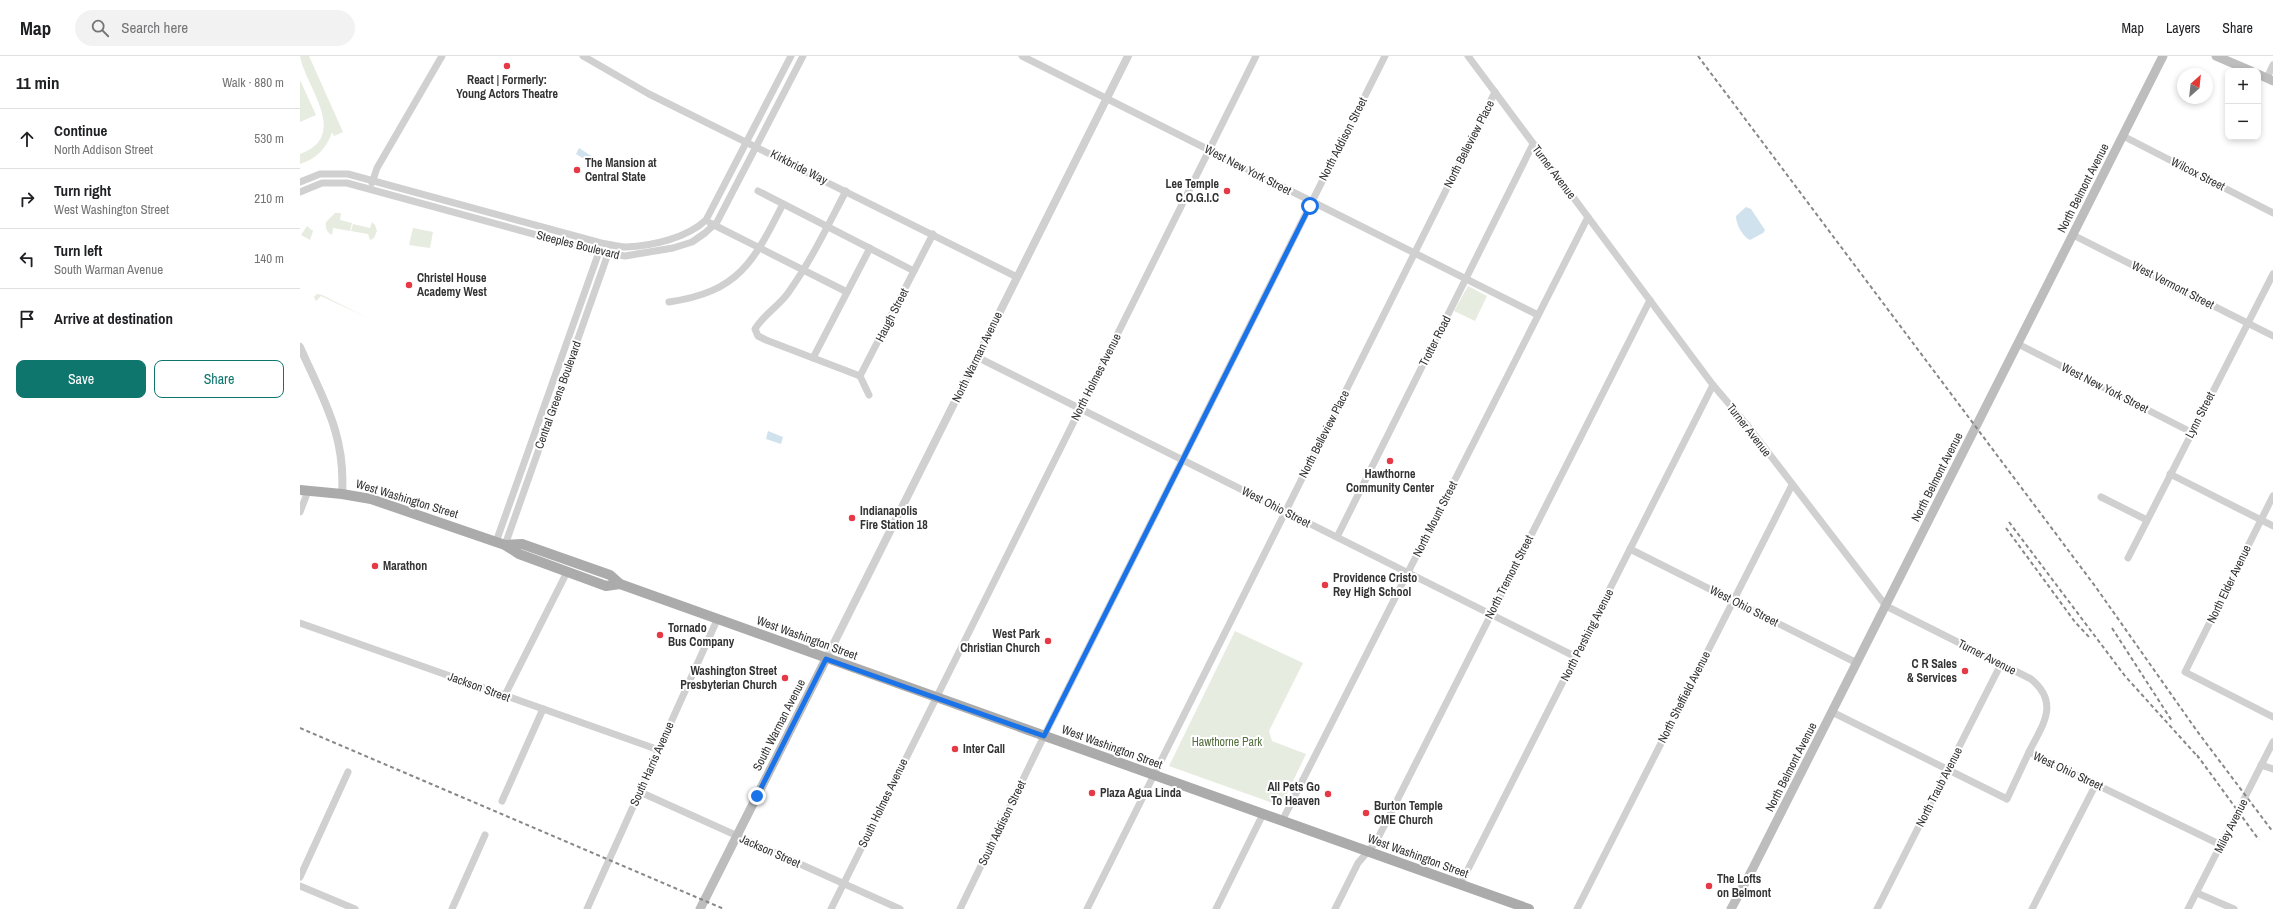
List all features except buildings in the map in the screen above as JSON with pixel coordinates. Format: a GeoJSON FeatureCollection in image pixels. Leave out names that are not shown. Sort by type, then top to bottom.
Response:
{"type":"FeatureCollection","features":[{"type":"Feature","properties":{"kind":"main road","name":"North Belmont Avenue"},"geometry":{"type":"LineString","coordinates":[[1731,909],[1886,606],[2163,56]]}},
{"type":"Feature","properties":{"kind":"main road"},"geometry":{"type":"LineString","coordinates":[[2216,56],[2244,68]]}},
{"type":"Feature","properties":{"kind":"main road","name":"West Washington Street"},"geometry":{"type":"LineString","coordinates":[[304,490],[370,499],[501,543],[519,554],[606,586],[620,584]]}},
{"type":"Feature","properties":{"kind":"main road","name":"West Washington Street"},"geometry":{"type":"LineString","coordinates":[[501,543],[522,544],[610,575],[620,584],[717,620],[1529,909]]}},
{"type":"Feature","properties":{"kind":"main road","name":"South Warman Avenue"},"geometry":{"type":"LineString","coordinates":[[700,909],[826,659]]}},
{"type":"Feature","properties":{"kind":"street"},"geometry":{"type":"LineString","coordinates":[[370,189],[377,168],[442,56]]}},
{"type":"Feature","properties":{"kind":"street","name":"Kirkbride Way"},"geometry":{"type":"LineString","coordinates":[[583,56],[648,94],[747,141],[1017,277]]}},
{"type":"Feature","properties":{"kind":"street","name":"Steeples Boulevard"},"geometry":{"type":"LineString","coordinates":[[300,182],[320,174],[348,174],[601,243],[625,247],[670,239],[688,233],[706,220],[790,56]]}},
{"type":"Feature","properties":{"kind":"street","name":"Steeples Boulevard"},"geometry":{"type":"LineString","coordinates":[[300,192],[322,183],[347,183],[608,254],[625,256],[672,248],[692,242],[714,226],[804,56]]}},
{"type":"Feature","properties":{"kind":"street","name":"West New York Street"},"geometry":{"type":"LineString","coordinates":[[1022,56],[1538,315]]}},
{"type":"Feature","properties":{"kind":"street","name":"North Warman Avenue"},"geometry":{"type":"LineString","coordinates":[[826,659],[1128,56]]}},
{"type":"Feature","properties":{"kind":"street","name":"North Holmes Avenue"},"geometry":{"type":"LineString","coordinates":[[935,697],[1256,56]]}},
{"type":"Feature","properties":{"kind":"street","name":"North Addison Street"},"geometry":{"type":"LineString","coordinates":[[1044,736],[1385,56]]}},
{"type":"Feature","properties":{"kind":"street","name":"Turner Avenue"},"geometry":{"type":"LineString","coordinates":[[1468,56],[1713,385],[1747,425],[1886,606],[2031,679],[2038,686],[2046,699],[2046,720],[2029,752]]}},
{"type":"Feature","properties":{"kind":"street"},"geometry":{"type":"LineString","coordinates":[[2266,77],[2273,65]]}},
{"type":"Feature","properties":{"kind":"street","name":"North Belleview Place"},"geometry":{"type":"LineString","coordinates":[[1087,909],[1495,92]]}},
{"type":"Feature","properties":{"kind":"street","name":"Wilcox Street"},"geometry":{"type":"LineString","coordinates":[[2122,136],[2273,212]]}},
{"type":"Feature","properties":{"kind":"street","name":"Trotter Road"},"geometry":{"type":"LineString","coordinates":[[1337,537],[1533,144]]}},
{"type":"Feature","properties":{"kind":"street"},"geometry":{"type":"LineString","coordinates":[[758,191],[914,271]]}},
{"type":"Feature","properties":{"kind":"street"},"geometry":{"type":"LineString","coordinates":[[846,191],[804,271],[787,295],[761,319],[755,329],[758,336],[766,340],[860,376],[869,395]]}},
{"type":"Feature","properties":{"kind":"street"},"geometry":{"type":"LineString","coordinates":[[669,302],[706,293],[728,282],[751,262],[760,249],[784,204]]}},
{"type":"Feature","properties":{"kind":"street","name":"North Mount Street"},"geometry":{"type":"LineString","coordinates":[[1282,821],[1588,217]]}},
{"type":"Feature","properties":{"kind":"street"},"geometry":{"type":"LineString","coordinates":[[706,220],[714,226],[847,292]]}},
{"type":"Feature","properties":{"kind":"street","name":"Haugh Street"},"geometry":{"type":"LineString","coordinates":[[860,376],[933,234]]}},
{"type":"Feature","properties":{"kind":"street","name":"West Vermont Street"},"geometry":{"type":"LineString","coordinates":[[2073,234],[2273,336]]}},
{"type":"Feature","properties":{"kind":"street","name":"Central Greens Boulevard"},"geometry":{"type":"LineString","coordinates":[[501,543],[601,243]]}},
{"type":"Feature","properties":{"kind":"street","name":"Central Greens Boulevard"},"geometry":{"type":"LineString","coordinates":[[501,543],[608,254],[610,244]]}},
{"type":"Feature","properties":{"kind":"street"},"geometry":{"type":"LineString","coordinates":[[813,358],[870,248]]}},
{"type":"Feature","properties":{"kind":"street","name":"Lynn Street"},"geometry":{"type":"LineString","coordinates":[[2128,558],[2273,274]]}},
{"type":"Feature","properties":{"kind":"street","name":"North Tremont Street"},"geometry":{"type":"LineString","coordinates":[[1335,909],[1358,863],[1376,842],[1650,300]]}},
{"type":"Feature","properties":{"kind":"street","name":"West New York Street"},"geometry":{"type":"LineString","coordinates":[[2018,344],[2191,432]]}},
{"type":"Feature","properties":{"kind":"street"},"geometry":{"type":"LineString","coordinates":[[300,347],[337,433],[343,462],[342,494]]}},
{"type":"Feature","properties":{"kind":"street","name":"West Ohio Street"},"geometry":{"type":"LineString","coordinates":[[977,357],[1576,657]]}},
{"type":"Feature","properties":{"kind":"street","name":"North Pershing Avenue"},"geometry":{"type":"LineString","coordinates":[[1460,885],[1713,385]]}},
{"type":"Feature","properties":{"kind":"street"},"geometry":{"type":"LineString","coordinates":[[2170,474],[2273,526]]}},
{"type":"Feature","properties":{"kind":"street","name":"North Sheffield Avenue"},"geometry":{"type":"LineString","coordinates":[[1577,909],[1792,485]]}},
{"type":"Feature","properties":{"kind":"street"},"geometry":{"type":"LineString","coordinates":[[300,512],[304,490]]}},
{"type":"Feature","properties":{"kind":"street","name":"North Elder Avenue"},"geometry":{"type":"LineString","coordinates":[[2273,496],[2185,672],[2273,717]]}},
{"type":"Feature","properties":{"kind":"street"},"geometry":{"type":"LineString","coordinates":[[2101,497],[2147,520]]}},
{"type":"Feature","properties":{"kind":"street","name":"West Ohio Street"},"geometry":{"type":"LineString","coordinates":[[1630,549],[1857,663]]}},
{"type":"Feature","properties":{"kind":"street"},"geometry":{"type":"LineString","coordinates":[[505,696],[567,572]]}},
{"type":"Feature","properties":{"kind":"street","name":"South Harris Avenue"},"geometry":{"type":"LineString","coordinates":[[587,909],[717,620]]}},
{"type":"Feature","properties":{"kind":"street","name":"Jackson Street"},"geometry":{"type":"LineString","coordinates":[[300,623],[659,750]]}},
{"type":"Feature","properties":{"kind":"street","name":"North Traub Avenue"},"geometry":{"type":"LineString","coordinates":[[1878,909],[2001,664]]}},
{"type":"Feature","properties":{"kind":"street","name":"South Holmes Avenue"},"geometry":{"type":"LineString","coordinates":[[831,909],[935,697]]}},
{"type":"Feature","properties":{"kind":"street"},"geometry":{"type":"LineString","coordinates":[[502,801],[543,709]]}},
{"type":"Feature","properties":{"kind":"street","name":"West Ohio Street"},"geometry":{"type":"LineString","coordinates":[[1832,712],[2007,799],[2029,752],[2221,845]]}},
{"type":"Feature","properties":{"kind":"street","name":"South Addison Street"},"geometry":{"type":"LineString","coordinates":[[960,909],[1044,736]]}},
{"type":"Feature","properties":{"kind":"street","name":"Miley Avenue"},"geometry":{"type":"LineString","coordinates":[[2188,909],[2273,742]]}},
{"type":"Feature","properties":{"kind":"street"},"geometry":{"type":"LineString","coordinates":[[2261,765],[2273,769]]}},
{"type":"Feature","properties":{"kind":"street"},"geometry":{"type":"LineString","coordinates":[[300,876],[348,772]]}},
{"type":"Feature","properties":{"kind":"street"},"geometry":{"type":"LineString","coordinates":[[2032,909],[2096,784]]}},
{"type":"Feature","properties":{"kind":"street","name":"Jackson Street"},"geometry":{"type":"LineString","coordinates":[[640,792],[900,909]]}},
{"type":"Feature","properties":{"kind":"street"},"geometry":{"type":"LineString","coordinates":[[1216,909],[1263,814]]}},
{"type":"Feature","properties":{"kind":"street"},"geometry":{"type":"LineString","coordinates":[[452,909],[485,835]]}},
{"type":"Feature","properties":{"kind":"street"},"geometry":{"type":"LineString","coordinates":[[300,886],[355,909]]}},
{"type":"Feature","properties":{"kind":"street"},"geometry":{"type":"LineString","coordinates":[[2197,893],[2234,909]]}},
{"type":"Feature","properties":{"kind":"green space"},"geometry":{"type":"Polygon","coordinates":[[[300,56],[309,56],[343,132],[334,136],[332,132],[324,148],[316,156],[300,164],[300,154],[315,146],[322,135],[324,123],[316,95],[300,56]]]}},
{"type":"Feature","properties":{"kind":"green space"},"geometry":{"type":"Polygon","coordinates":[[[300,80],[316,115],[300,122],[300,80]]]}},
{"type":"Feature","properties":{"kind":"green space"},"geometry":{"type":"Polygon","coordinates":[[[335,213],[341,213],[340,220],[352,223],[350,231],[333,228],[332,235],[328,232],[326,222],[335,213]]]}},
{"type":"Feature","properties":{"kind":"green space"},"geometry":{"type":"Polygon","coordinates":[[[372,222],[377,231],[374,238],[370,240],[368,234],[351,231],[353,224],[370,228],[372,222]]]}},
{"type":"Feature","properties":{"kind":"green space"},"geometry":{"type":"Polygon","coordinates":[[[307,226],[313,231],[310,240],[301,235],[307,226]]]}},
{"type":"Feature","properties":{"kind":"green space"},"geometry":{"type":"Polygon","coordinates":[[[413,228],[433,232],[430,248],[409,245],[413,228]]]}},
{"type":"Feature","properties":{"kind":"green space"},"geometry":{"type":"Polygon","coordinates":[[[1468,286],[1487,296],[1475,321],[1454,311],[1468,286]]]}},
{"type":"Feature","properties":{"kind":"green space"},"geometry":{"type":"Polygon","coordinates":[[[317,294],[322,295],[368,318],[321,296],[316,301],[314,297],[317,294]]]}},
{"type":"Feature","properties":{"kind":"green space","name":"Hawthorne Park"},"geometry":{"type":"Polygon","coordinates":[[[1235,631],[1303,663],[1269,731],[1272,741],[1306,754],[1281,806],[1169,766],[1235,631]]]}},
{"type":"Feature","properties":{"kind":"water"},"geometry":{"type":"Polygon","coordinates":[[[579,148],[593,157],[589,162],[576,154],[579,148]]]}},
{"type":"Feature","properties":{"kind":"water"},"geometry":{"type":"Polygon","coordinates":[[[1746,207],[1751,209],[1765,230],[1763,233],[1750,240],[1742,233],[1736,219],[1736,216],[1746,207]]]}},
{"type":"Feature","properties":{"kind":"water"},"geometry":{"type":"Polygon","coordinates":[[[768,431],[783,437],[781,444],[766,439],[768,431]]]}},
{"type":"Feature","properties":{"kind":"railway"},"geometry":{"type":"LineString","coordinates":[[1698,56],[2095,586],[2197,731],[2273,832]]}},
{"type":"Feature","properties":{"kind":"railway"},"geometry":{"type":"LineString","coordinates":[[2009,522],[2125,676],[2199,758]]}},
{"type":"Feature","properties":{"kind":"railway"},"geometry":{"type":"LineString","coordinates":[[2006,528],[2075,622],[2090,638]]}},
{"type":"Feature","properties":{"kind":"railway"},"geometry":{"type":"LineString","coordinates":[[2112,628],[2172,721]]}},
{"type":"Feature","properties":{"kind":"railway"},"geometry":{"type":"LineString","coordinates":[[300,728],[724,909]]}},
{"type":"Feature","properties":{"kind":"railway"},"geometry":{"type":"LineString","coordinates":[[2197,755],[2259,840]]}},
{"type":"Feature","properties":{"kind":"place","name":"React | Formerly: Young Actors Theatre"},"geometry":{"type":"Point","coordinates":[507,66]}},
{"type":"Feature","properties":{"kind":"place","name":"The Mansion at Central State"},"geometry":{"type":"Point","coordinates":[577,170]}},
{"type":"Feature","properties":{"kind":"place","name":"Lee Temple C.O.G.I.C"},"geometry":{"type":"Point","coordinates":[1227,191]}},
{"type":"Feature","properties":{"kind":"place","name":"Christel House Academy West"},"geometry":{"type":"Point","coordinates":[409,285]}},
{"type":"Feature","properties":{"kind":"place","name":"Hawthorne Community Center"},"geometry":{"type":"Point","coordinates":[1390,461]}},
{"type":"Feature","properties":{"kind":"place","name":"Indianapolis Fire Station 18"},"geometry":{"type":"Point","coordinates":[852,518]}},
{"type":"Feature","properties":{"kind":"place","name":"Marathon"},"geometry":{"type":"Point","coordinates":[375,566]}},
{"type":"Feature","properties":{"kind":"place","name":"Providence Cristo Rey High School"},"geometry":{"type":"Point","coordinates":[1325,585]}},
{"type":"Feature","properties":{"kind":"place","name":"Tornado Bus Company"},"geometry":{"type":"Point","coordinates":[660,635]}},
{"type":"Feature","properties":{"kind":"place","name":"West Park Christian Church"},"geometry":{"type":"Point","coordinates":[1048,641]}},
{"type":"Feature","properties":{"kind":"place","name":"C R Sales & Services"},"geometry":{"type":"Point","coordinates":[1965,671]}},
{"type":"Feature","properties":{"kind":"place","name":"Washington Street Presbyterian Church"},"geometry":{"type":"Point","coordinates":[785,678]}},
{"type":"Feature","properties":{"kind":"place","name":"Inter Call"},"geometry":{"type":"Point","coordinates":[955,749]}},
{"type":"Feature","properties":{"kind":"place","name":"Plaza Agua Linda"},"geometry":{"type":"Point","coordinates":[1092,793]}},
{"type":"Feature","properties":{"kind":"place","name":"All Pets Go To Heaven"},"geometry":{"type":"Point","coordinates":[1328,794]}},
{"type":"Feature","properties":{"kind":"place","name":"Burton Temple CME Church"},"geometry":{"type":"Point","coordinates":[1366,813]}},
{"type":"Feature","properties":{"kind":"place","name":"The Lofts on Belmont"},"geometry":{"type":"Point","coordinates":[1709,886]}},
{"type":"Feature","properties":{"kind":"route"},"geometry":{"type":"LineString","coordinates":[[757,796],[826,659],[1044,736],[1310,206]]}}]}
